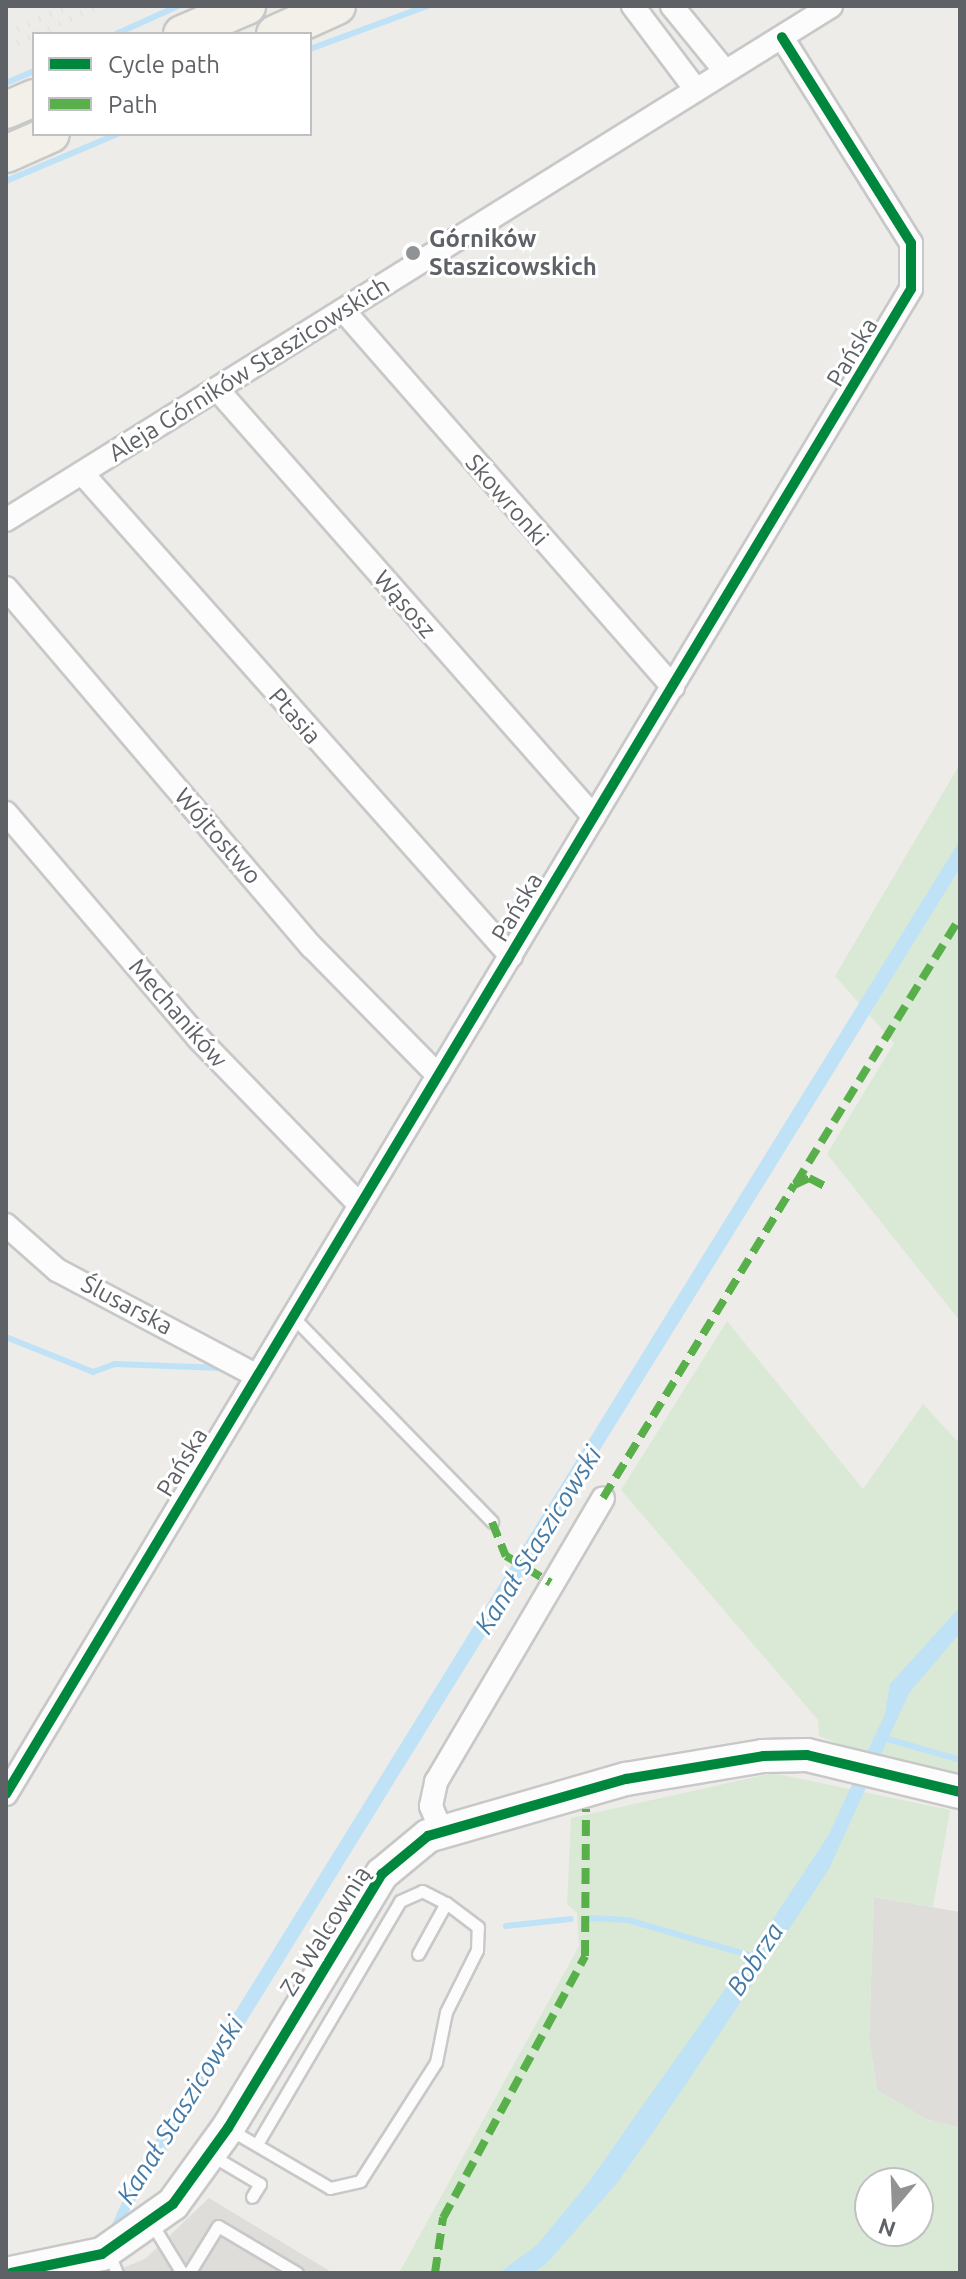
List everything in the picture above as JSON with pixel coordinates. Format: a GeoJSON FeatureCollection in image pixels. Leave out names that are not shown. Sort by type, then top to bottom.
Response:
{"type":"FeatureCollection","features":[{"type":"Feature","properties":{"kind":"main road"},"geometry":{"type":"LineString","coordinates":[[187,32],[247,6]]}},
{"type":"Feature","properties":{"kind":"main road"},"geometry":{"type":"LineString","coordinates":[[279,32],[337,6]]}},
{"type":"Feature","properties":{"kind":"main road"},"geometry":{"type":"LineString","coordinates":[[6,110],[32,99]]}},
{"type":"Feature","properties":{"kind":"main road"},"geometry":{"type":"LineString","coordinates":[[6,154],[46,136]]}},
{"type":"Feature","properties":{"kind":"main road","name":"Za Walcownią"},"geometry":{"type":"LineString","coordinates":[[11,2273],[112,2262],[151,2224],[219,2142],[382,1874],[441,1830],[673,1768],[816,1757],[960,1792]]}},
{"type":"Feature","properties":{"kind":"street"},"geometry":{"type":"LineString","coordinates":[[633,6],[696,90]]}},
{"type":"Feature","properties":{"kind":"street"},"geometry":{"type":"LineString","coordinates":[[672,6],[725,71]]}},
{"type":"Feature","properties":{"kind":"street","name":"Aleja Górników Staszicowskich"},"geometry":{"type":"LineString","coordinates":[[6,520],[831,6]]}},
{"type":"Feature","properties":{"kind":"street","name":"Pańska"},"geometry":{"type":"LineString","coordinates":[[7,1789],[673,687],[914,278],[911,243],[782,37]]}},
{"type":"Feature","properties":{"kind":"street","name":"Skowronki"},"geometry":{"type":"LineString","coordinates":[[343,310],[673,687]]}},
{"type":"Feature","properties":{"kind":"street","name":"Wąsosz"},"geometry":{"type":"LineString","coordinates":[[217,389],[594,817]]}},
{"type":"Feature","properties":{"kind":"street","name":"Ptasia"},"geometry":{"type":"LineString","coordinates":[[82,473],[511,956]]}},
{"type":"Feature","properties":{"kind":"street","name":"Wójtostwo"},"geometry":{"type":"LineString","coordinates":[[6,588],[312,947],[438,1075]]}},
{"type":"Feature","properties":{"kind":"street","name":"Mechaników"},"geometry":{"type":"LineString","coordinates":[[6,813],[199,1039],[359,1204]]}},
{"type":"Feature","properties":{"kind":"street","name":"Ślusarska"},"geometry":{"type":"LineString","coordinates":[[6,1225],[57,1270],[257,1376]]}},
{"type":"Feature","properties":{"kind":"street"},"geometry":{"type":"LineString","coordinates":[[441,1830],[431,1806],[436,1782],[603,1498]]}},
{"type":"Feature","properties":{"kind":"lane"},"geometry":{"type":"LineString","coordinates":[[292,1316],[492,1522]]}},
{"type":"Feature","properties":{"kind":"lane"},"geometry":{"type":"LineString","coordinates":[[219,2142],[257,2144],[330,2188],[350,2187],[366,2174],[436,2062],[446,2012],[477,1950],[478,1927],[446,1903],[422,1891],[400,1901],[257,2144]]}},
{"type":"Feature","properties":{"kind":"lane"},"geometry":{"type":"LineString","coordinates":[[418,1954],[446,1903]]}},
{"type":"Feature","properties":{"kind":"lane"},"geometry":{"type":"LineString","coordinates":[[219,2142],[260,2184],[252,2197]]}},
{"type":"Feature","properties":{"kind":"lane"},"geometry":{"type":"LineString","coordinates":[[151,2224],[182,2273]]}},
{"type":"Feature","properties":{"kind":"lane"},"geometry":{"type":"LineString","coordinates":[[189,2273],[218,2226],[297,2273]]}},
{"type":"Feature","properties":{"kind":"shaded area"},"geometry":{"type":"Polygon","coordinates":[[[874,1897],[960,1912],[960,2128],[928,2120],[877,2090],[869,2039],[874,1897]]]}},
{"type":"Feature","properties":{"kind":"shaded area"},"geometry":{"type":"Polygon","coordinates":[[[209,2198],[333,2273],[110,2273],[145,2259],[209,2198]]]}},
{"type":"Feature","properties":{"kind":"green space"},"geometry":{"type":"Polygon","coordinates":[[[960,764],[960,1321],[827,1154],[894,1043],[835,976],[960,764]]]}},
{"type":"Feature","properties":{"kind":"green space"},"geometry":{"type":"Polygon","coordinates":[[[727,1321],[863,1489],[923,1404],[960,1444],[960,1776],[888,1763],[819,1736],[818,1720],[621,1490],[727,1321]]]}},
{"type":"Feature","properties":{"kind":"green space"},"geometry":{"type":"Polygon","coordinates":[[[773,1773],[950,1810],[933,1907],[874,1897],[869,2039],[877,2090],[928,2120],[960,2128],[960,2273],[399,2273],[579,1946],[577,1913],[567,1904],[571,1818],[773,1773]]]}},
{"type":"Feature","properties":{"kind":"water","name":"Kanał Staszicowski"},"geometry":{"type":"Polygon","coordinates":[[[960,840],[960,868],[124,2219],[111,2227],[133,2177],[960,840]]]}},
{"type":"Feature","properties":{"kind":"water","name":"Bobrza"},"geometry":{"type":"Polygon","coordinates":[[[960,1607],[960,1633],[909,1693],[829,1869],[680,2093],[618,2182],[546,2264],[533,2273],[499,2273],[537,2245],[588,2183],[752,1951],[828,1836],[885,1714],[890,1684],[960,1607]]]}},
{"type":"Feature","properties":{"kind":"waterway"},"geometry":{"type":"LineString","coordinates":[[120,32],[178,6]]}},
{"type":"Feature","properties":{"kind":"waterway"},"geometry":{"type":"LineString","coordinates":[[312,48],[427,6]]}},
{"type":"Feature","properties":{"kind":"waterway"},"geometry":{"type":"LineString","coordinates":[[6,83],[32,72]]}},
{"type":"Feature","properties":{"kind":"waterway"},"geometry":{"type":"LineString","coordinates":[[6,181],[112,136]]}},
{"type":"Feature","properties":{"kind":"waterway"},"geometry":{"type":"LineString","coordinates":[[6,1337],[93,1372],[115,1364],[222,1368]]}},
{"type":"Feature","properties":{"kind":"waterway"},"geometry":{"type":"LineString","coordinates":[[884,1738],[960,1760]]}},
{"type":"Feature","properties":{"kind":"waterway","name":"Bobrza"},"geometry":{"type":"LineString","coordinates":[[588,1918],[628,1920],[755,1957]]}},
{"type":"Feature","properties":{"kind":"waterway"},"geometry":{"type":"LineString","coordinates":[[506,1926],[571,1919]]}},
{"type":"Feature","properties":{"kind":"railway"},"geometry":{"type":"LineString","coordinates":[[6,34],[69,6]]}},
{"type":"Feature","properties":{"kind":"railway"},"geometry":{"type":"LineString","coordinates":[[42,32],[100,6]]}},
{"type":"Feature","properties":{"kind":"railway"},"geometry":{"type":"LineString","coordinates":[[6,48],[32,37]]}},
{"type":"Feature","properties":{"kind":"marked path"},"geometry":{"type":"LineString","coordinates":[[796,1183],[960,917]]}},
{"type":"Feature","properties":{"kind":"marked path"},"geometry":{"type":"LineString","coordinates":[[603,1498],[794,1185],[809,1178],[827,1187]]}},
{"type":"Feature","properties":{"kind":"marked path"},"geometry":{"type":"LineString","coordinates":[[492,1522],[506,1556],[551,1583]]}},
{"type":"Feature","properties":{"kind":"marked path"},"geometry":{"type":"LineString","coordinates":[[435,2273],[443,2218],[585,1956],[586,1809]]}},
{"type":"Feature","properties":{"kind":"cycle path"},"geometry":{"type":"LineString","coordinates":[[6,1794],[911,289],[911,243],[782,37]]}},
{"type":"Feature","properties":{"kind":"cycle path"},"geometry":{"type":"LineString","coordinates":[[11,2273],[102,2254],[173,2204],[228,2128],[382,1874],[428,1836],[626,1779],[763,1756],[807,1755],[960,1792]]}},
{"type":"Feature","properties":{"kind":"place","name":"Górników Staszicowskich"},"geometry":{"type":"Point","coordinates":[413,253]}}]}
